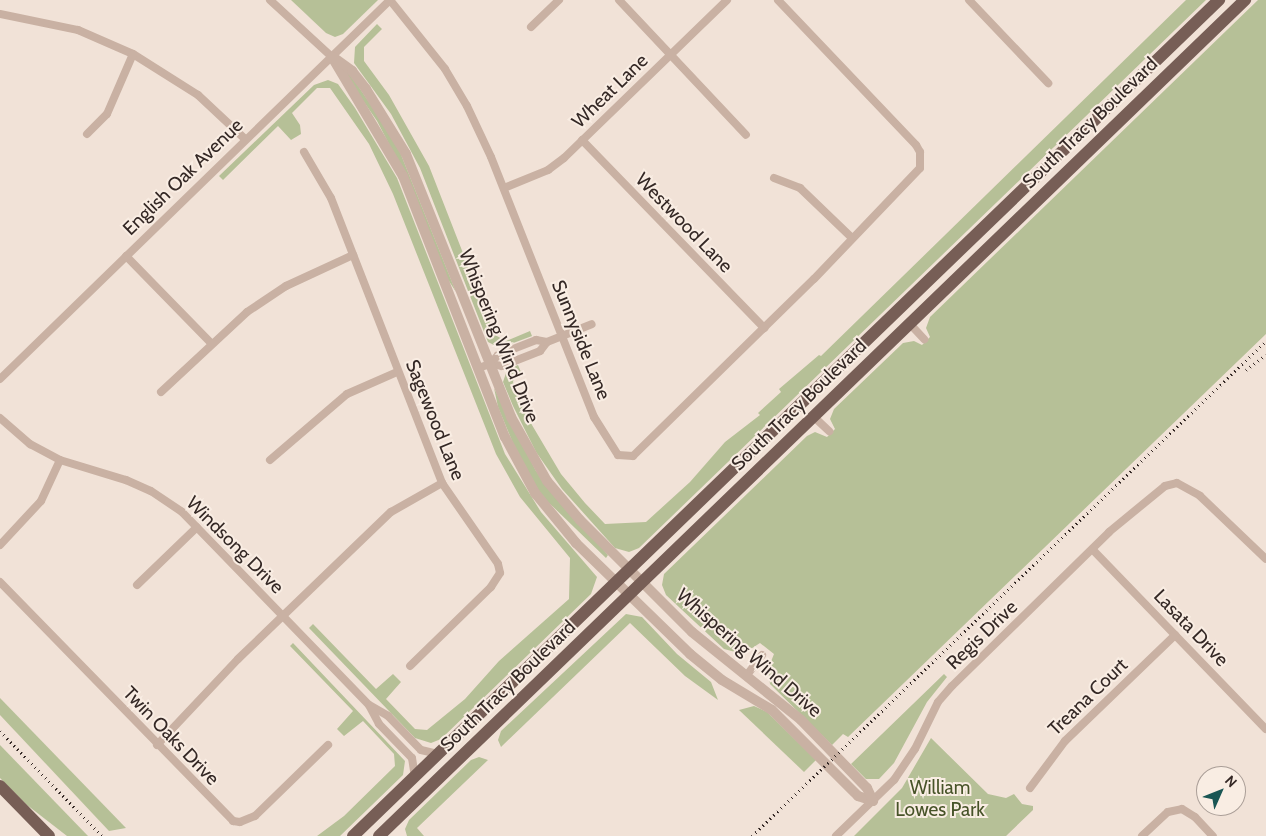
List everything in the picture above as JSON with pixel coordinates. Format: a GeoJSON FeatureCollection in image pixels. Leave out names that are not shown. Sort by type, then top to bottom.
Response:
{"type":"FeatureCollection","features":[{"type":"Feature","properties":{"kind":"main road","name":"South Tracy Boulevard"},"geometry":{"type":"LineString","coordinates":[[353,836],[1219,0]]}},
{"type":"Feature","properties":{"kind":"main road","name":"South Tracy Boulevard"},"geometry":{"type":"LineString","coordinates":[[379,836],[1245,0]]}},
{"type":"Feature","properties":{"kind":"main road"},"geometry":{"type":"LineString","coordinates":[[0,786],[50,836]]}},
{"type":"Feature","properties":{"kind":"street","name":"Whispering Wind Drive"},"geometry":{"type":"LineString","coordinates":[[270,0],[332,57],[352,71],[366,89],[406,154],[511,418],[538,468],[568,507],[629,570],[701,640],[801,720],[867,788],[873,801]]}},
{"type":"Feature","properties":{"kind":"street","name":"English Oak Avenue"},"geometry":{"type":"LineString","coordinates":[[0,379],[390,0]]}},
{"type":"Feature","properties":{"kind":"street","name":"Sunnyside Lane"},"geometry":{"type":"LineString","coordinates":[[390,0],[445,69],[467,106],[504,188],[587,401],[611,447],[618,455],[634,456],[814,279],[851,237],[915,175],[921,160],[916,145],[778,0]]}},
{"type":"Feature","properties":{"kind":"street"},"geometry":{"type":"LineString","coordinates":[[531,27],[559,0]]}},
{"type":"Feature","properties":{"kind":"street"},"geometry":{"type":"LineString","coordinates":[[619,0],[746,135]]}},
{"type":"Feature","properties":{"kind":"street","name":"Wheat Lane"},"geometry":{"type":"LineString","coordinates":[[504,188],[548,170],[582,140],[727,0]]}},
{"type":"Feature","properties":{"kind":"street"},"geometry":{"type":"LineString","coordinates":[[969,0],[1048,83]]}},
{"type":"Feature","properties":{"kind":"street"},"geometry":{"type":"LineString","coordinates":[[0,14],[78,30],[132,54],[198,95],[245,139]]}},
{"type":"Feature","properties":{"kind":"street"},"geometry":{"type":"LineString","coordinates":[[86,134],[107,114],[132,54]]}},
{"type":"Feature","properties":{"kind":"street","name":"Whispering Wind Drive"},"geometry":{"type":"LineString","coordinates":[[332,57],[403,176],[505,437],[527,481],[567,533],[690,654],[722,680],[772,710],[858,796],[873,801]]}},
{"type":"Feature","properties":{"kind":"street","name":"Westwood Lane"},"geometry":{"type":"LineString","coordinates":[[582,140],[764,328]]}},
{"type":"Feature","properties":{"kind":"street","name":"Sagewood Lane"},"geometry":{"type":"LineString","coordinates":[[304,152],[330,198],[442,483],[498,564],[500,574],[492,587],[410,666]]}},
{"type":"Feature","properties":{"kind":"street"},"geometry":{"type":"LineString","coordinates":[[774,178],[800,188],[851,237]]}},
{"type":"Feature","properties":{"kind":"street"},"geometry":{"type":"LineString","coordinates":[[161,392],[247,312],[286,286],[353,255]]}},
{"type":"Feature","properties":{"kind":"street"},"geometry":{"type":"LineString","coordinates":[[126,256],[212,343]]}},
{"type":"Feature","properties":{"kind":"street"},"geometry":{"type":"LineString","coordinates":[[478,368],[490,364],[502,366],[540,351],[548,342],[592,324]]}},
{"type":"Feature","properties":{"kind":"street"},"geometry":{"type":"LineString","coordinates":[[910,324],[924,339]]}},
{"type":"Feature","properties":{"kind":"street"},"geometry":{"type":"LineString","coordinates":[[490,364],[498,355],[536,340],[548,342]]}},
{"type":"Feature","properties":{"kind":"street"},"geometry":{"type":"LineString","coordinates":[[270,460],[347,394],[397,372]]}},
{"type":"Feature","properties":{"kind":"street"},"geometry":{"type":"LineString","coordinates":[[814,416],[829,431]]}},
{"type":"Feature","properties":{"kind":"street","name":"Windsong Drive"},"geometry":{"type":"LineString","coordinates":[[0,418],[30,444],[60,460],[151,491],[182,512],[369,705],[388,716],[420,750],[438,754]]}},
{"type":"Feature","properties":{"kind":"street"},"geometry":{"type":"LineString","coordinates":[[0,545],[41,501],[60,460]]}},
{"type":"Feature","properties":{"kind":"street"},"geometry":{"type":"LineString","coordinates":[[157,745],[282,616],[391,512],[410,498],[442,483]]}},
{"type":"Feature","properties":{"kind":"street","name":"Regis Drive"},"geometry":{"type":"LineString","coordinates":[[836,836],[873,801],[900,771],[945,694],[1128,514],[1165,486],[1178,483],[1228,520],[1266,559]]}},
{"type":"Feature","properties":{"kind":"street"},"geometry":{"type":"LineString","coordinates":[[136,585],[197,527]]}},
{"type":"Feature","properties":{"kind":"street","name":"Lasata Drive"},"geometry":{"type":"LineString","coordinates":[[1093,550],[1266,729]]}},
{"type":"Feature","properties":{"kind":"street","name":"Twin Oaks Drive"},"geometry":{"type":"LineString","coordinates":[[0,582],[226,816],[240,822],[255,816],[328,745]]}},
{"type":"Feature","properties":{"kind":"street","name":"Treana Court"},"geometry":{"type":"LineString","coordinates":[[1030,788],[1065,741],[1175,635]]}},
{"type":"Feature","properties":{"kind":"street"},"geometry":{"type":"LineString","coordinates":[[747,675],[762,655]]}},
{"type":"Feature","properties":{"kind":"street","name":"Windsong Drive"},"geometry":{"type":"LineString","coordinates":[[369,705],[379,724],[412,758],[415,776]]}},
{"type":"Feature","properties":{"kind":"street"},"geometry":{"type":"LineString","coordinates":[[1142,836],[1168,812],[1182,810],[1195,816],[1213,836]]}},
{"type":"Feature","properties":{"kind":"green space"},"geometry":{"type":"Polygon","coordinates":[[[291,0],[378,0],[343,34],[335,37],[326,33],[291,0]]]}},
{"type":"Feature","properties":{"kind":"green space"},"geometry":{"type":"Polygon","coordinates":[[[1186,0],[1206,0],[639,548],[629,552],[615,548],[562,489],[536,452],[513,406],[503,382],[507,370],[518,365],[521,372],[515,374],[513,382],[532,425],[561,474],[585,503],[605,524],[646,522],[690,482],[725,442],[760,415],[758,413],[781,392],[779,389],[819,355],[821,356],[1186,0]]]}},
{"type":"Feature","properties":{"kind":"green space"},"geometry":{"type":"Polygon","coordinates":[[[1258,0],[1266,0],[1266,334],[848,737],[843,734],[832,745],[770,684],[768,669],[774,654],[760,643],[743,654],[724,649],[666,595],[662,585],[664,574],[807,436],[815,432],[827,437],[835,429],[830,419],[834,409],[903,343],[914,341],[922,345],[930,337],[926,328],[930,317],[1258,0]]]}},
{"type":"Feature","properties":{"kind":"green space"},"geometry":{"type":"Polygon","coordinates":[[[377,24],[382,29],[364,47],[364,61],[389,95],[429,166],[495,335],[506,341],[530,331],[532,336],[500,348],[488,342],[420,168],[391,114],[354,63],[355,47],[377,24]]]}},
{"type":"Feature","properties":{"kind":"green space"},"geometry":{"type":"Polygon","coordinates":[[[348,71],[396,142],[456,292],[445,275],[402,169],[377,121],[344,73],[348,71]]]}},
{"type":"Feature","properties":{"kind":"green space"},"geometry":{"type":"Polygon","coordinates":[[[328,80],[338,84],[355,108],[397,178],[505,454],[541,512],[597,577],[591,594],[441,739],[431,743],[415,738],[309,628],[313,624],[376,689],[393,674],[401,682],[386,699],[415,729],[427,730],[465,699],[499,661],[569,599],[570,558],[520,497],[496,454],[393,194],[369,144],[330,88],[317,88],[292,113],[300,125],[301,134],[291,140],[278,126],[223,180],[219,176],[314,85],[328,80]]]}},
{"type":"Feature","properties":{"kind":"green space"},"geometry":{"type":"Polygon","coordinates":[[[494,388],[536,471],[608,555],[606,558],[544,498],[525,472],[498,407],[494,388]]]}},
{"type":"Feature","properties":{"kind":"green space"},"geometry":{"type":"Polygon","coordinates":[[[626,614],[642,617],[677,654],[711,682],[718,700],[685,676],[630,623],[501,747],[498,740],[501,731],[626,614]]]}},
{"type":"Feature","properties":{"kind":"green space"},"geometry":{"type":"Polygon","coordinates":[[[293,643],[405,761],[403,775],[340,836],[317,836],[344,816],[395,766],[394,754],[363,721],[344,736],[337,729],[353,711],[290,646],[293,643]]]}},
{"type":"Feature","properties":{"kind":"green space"},"geometry":{"type":"Polygon","coordinates":[[[944,674],[947,677],[927,702],[894,763],[879,779],[866,779],[851,764],[944,674]]]}},
{"type":"Feature","properties":{"kind":"green space"},"geometry":{"type":"Polygon","coordinates":[[[0,698],[126,828],[109,831],[0,715],[0,698]]]}},
{"type":"Feature","properties":{"kind":"green space"},"geometry":{"type":"Polygon","coordinates":[[[754,706],[767,712],[816,760],[804,772],[739,710],[754,706]]]}},
{"type":"Feature","properties":{"kind":"green space","name":"William Lowes Park"},"geometry":{"type":"Polygon","coordinates":[[[931,738],[988,794],[1006,798],[1014,794],[1022,804],[1033,806],[1033,810],[1006,836],[854,836],[902,788],[931,738]]]}},
{"type":"Feature","properties":{"kind":"green space"},"geometry":{"type":"Polygon","coordinates":[[[0,745],[88,836],[67,836],[27,805],[0,778],[0,745]]]}},
{"type":"Feature","properties":{"kind":"green space"},"geometry":{"type":"Polygon","coordinates":[[[479,757],[488,760],[417,828],[424,836],[407,836],[405,829],[409,820],[471,760],[479,757]]]}},
{"type":"Feature","properties":{"kind":"railway"},"geometry":{"type":"LineString","coordinates":[[752,836],[1266,341]]}},
{"type":"Feature","properties":{"kind":"railway"},"geometry":{"type":"LineString","coordinates":[[1246,370],[1266,355]]}},
{"type":"Feature","properties":{"kind":"railway"},"geometry":{"type":"LineString","coordinates":[[0,731],[102,836]]}}]}
